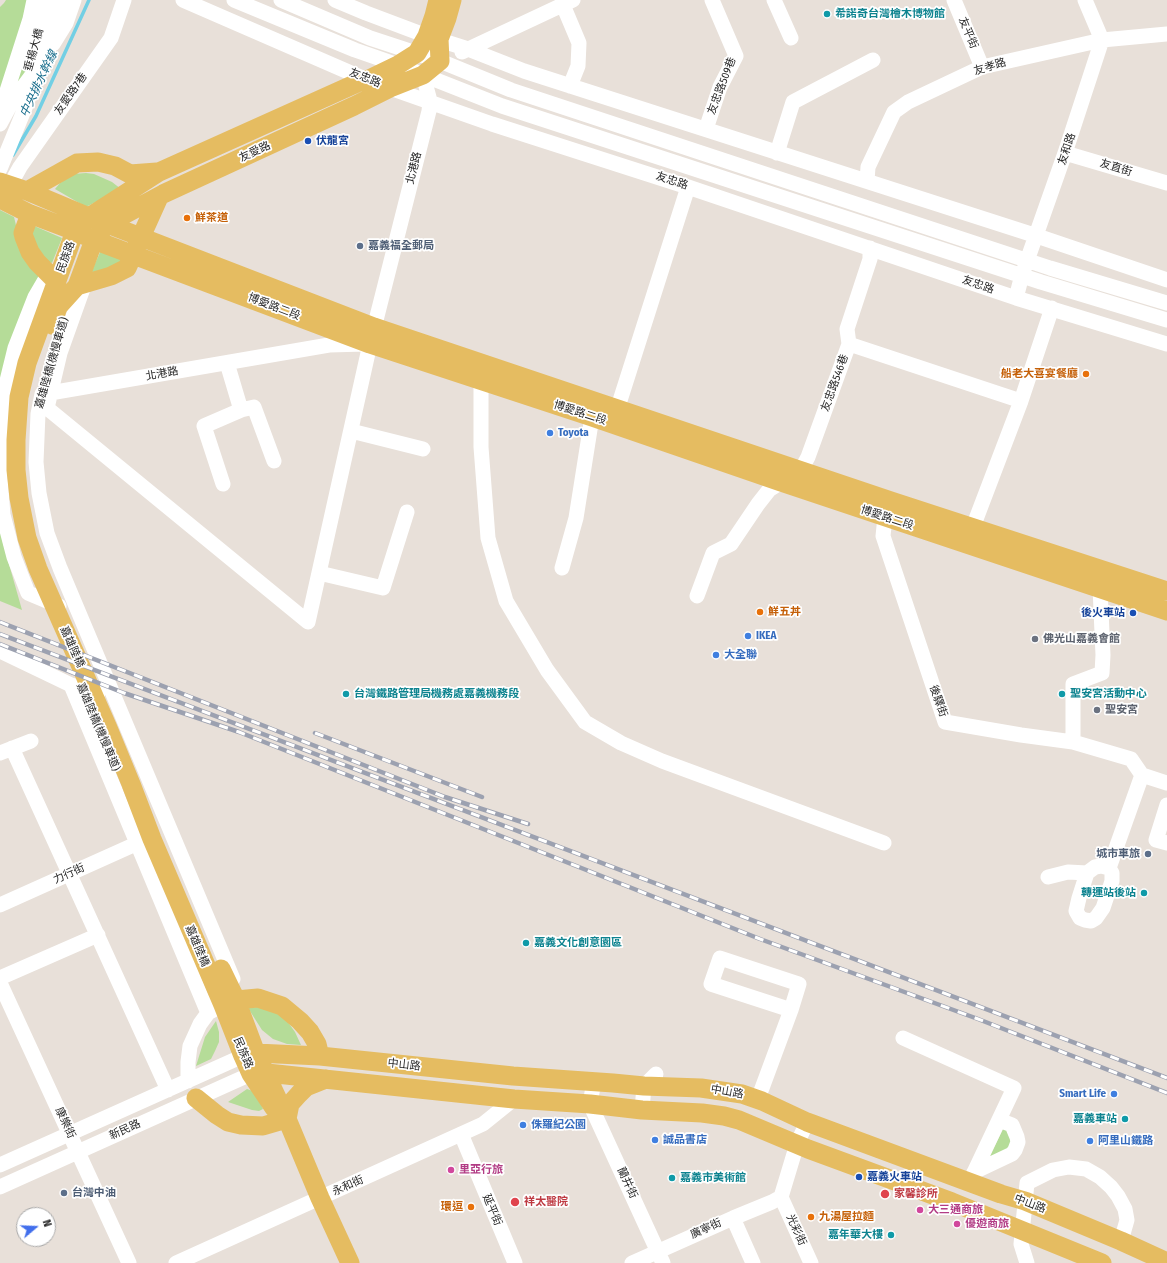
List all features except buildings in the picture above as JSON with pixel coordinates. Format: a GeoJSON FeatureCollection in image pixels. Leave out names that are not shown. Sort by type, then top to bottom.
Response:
{"type":"FeatureCollection","features":[{"type":"Feature","properties":{"kind":"main road"},"geometry":{"type":"LineString","coordinates":[[423,75],[440,61],[433,38],[434,16],[438,0]]}},
{"type":"Feature","properties":{"kind":"main road"},"geometry":{"type":"LineString","coordinates":[[398,65],[417,53],[433,38],[448,18],[452,0]]}},
{"type":"Feature","properties":{"kind":"main road","name":"友愛路"},"geometry":{"type":"LineString","coordinates":[[89,217],[159,172],[398,65]]}},
{"type":"Feature","properties":{"kind":"main road","name":"友愛路"},"geometry":{"type":"LineString","coordinates":[[94,240],[107,224],[158,197],[390,88],[423,75]]}},
{"type":"Feature","properties":{"kind":"main road"},"geometry":{"type":"LineString","coordinates":[[7,185],[77,163],[98,162],[114,166],[130,174],[159,172]]}},
{"type":"Feature","properties":{"kind":"main road","name":"博愛路二段"},"geometry":{"type":"LineString","coordinates":[[7,185],[30,214],[94,240],[138,246],[372,335],[481,381],[592,417],[781,482],[888,509],[973,527],[1167,590]]}},
{"type":"Feature","properties":{"kind":"main road","name":"博愛路二段"},"geometry":{"type":"LineString","coordinates":[[7,185],[107,224],[138,246]]}},
{"type":"Feature","properties":{"kind":"main road"},"geometry":{"type":"LineString","coordinates":[[81,285],[111,276],[127,268],[138,246],[158,197]]}},
{"type":"Feature","properties":{"kind":"main road"},"geometry":{"type":"LineString","coordinates":[[30,214],[23,233],[24,237],[30,252],[37,262],[53,277]]}},
{"type":"Feature","properties":{"kind":"main road","name":"民族路"},"geometry":{"type":"LineString","coordinates":[[55,304],[53,277],[75,231],[89,217]]}},
{"type":"Feature","properties":{"kind":"main road","name":"民族路"},"geometry":{"type":"LineString","coordinates":[[55,304],[81,285],[94,240]]}},
{"type":"Feature","properties":{"kind":"main road","name":"嘉雄陸橋"},"geometry":{"type":"LineString","coordinates":[[55,304],[27,363],[19,397],[16,440],[16,470],[19,498],[27,538],[38,568],[114,742],[152,839],[219,981]]}},
{"type":"Feature","properties":{"kind":"main road","name":"博愛路二段"},"geometry":{"type":"LineString","coordinates":[[372,335],[617,410],[801,470],[888,509],[1100,588],[1167,611]]}},
{"type":"Feature","properties":{"kind":"main road","name":"民族路"},"geometry":{"type":"LineString","coordinates":[[219,981],[274,1108],[287,1119],[320,1198],[350,1263]]}},
{"type":"Feature","properties":{"kind":"main road"},"geometry":{"type":"LineString","coordinates":[[228,1004],[258,998],[282,1006],[310,1032],[317,1044],[320,1056]]}},
{"type":"Feature","properties":{"kind":"main road","name":"中山路"},"geometry":{"type":"LineString","coordinates":[[250,1054],[320,1056],[521,1077],[594,1081],[650,1080],[742,1094],[758,1099],[807,1122],[972,1177],[1025,1201],[1122,1241],[1167,1262]]}},
{"type":"Feature","properties":{"kind":"main road","name":"中山路"},"geometry":{"type":"LineString","coordinates":[[259,1073],[642,1110],[702,1113],[724,1116],[739,1120],[797,1144],[952,1202],[1023,1231],[1087,1261]]}},
{"type":"Feature","properties":{"kind":"main road"},"geometry":{"type":"LineString","coordinates":[[514,1098],[521,1077]]}},
{"type":"Feature","properties":{"kind":"main road"},"geometry":{"type":"LineString","coordinates":[[196,1098],[228,1122],[241,1125],[263,1126],[287,1119],[290,1104],[299,1094],[306,1087],[326,1079]]}},
{"type":"Feature","properties":{"kind":"street"},"geometry":{"type":"LineString","coordinates":[[0,81],[25,0]]}},
{"type":"Feature","properties":{"kind":"street","name":"垂楊大橋"},"geometry":{"type":"LineString","coordinates":[[0,109],[30,19],[34,0]]}},
{"type":"Feature","properties":{"kind":"street","name":"垂楊大橋"},"geometry":{"type":"LineString","coordinates":[[0,144],[31,64],[48,0]]}},
{"type":"Feature","properties":{"kind":"street"},"geometry":{"type":"LineString","coordinates":[[7,185],[25,108],[49,40],[59,0]]}},
{"type":"Feature","properties":{"kind":"street"},"geometry":{"type":"LineString","coordinates":[[0,124],[12,102],[45,58],[66,23],[74,0]]}},
{"type":"Feature","properties":{"kind":"street","name":"友愛路7巷"},"geometry":{"type":"LineString","coordinates":[[7,185],[111,38],[124,0]]}},
{"type":"Feature","properties":{"kind":"street","name":"友忠路"},"geometry":{"type":"LineString","coordinates":[[183,0],[367,80],[492,124],[688,187],[1016,298],[1167,344]]}},
{"type":"Feature","properties":{"kind":"street","name":"友忠路"},"geometry":{"type":"LineString","coordinates":[[234,0],[355,50],[398,65],[502,106],[1022,275],[1167,320]]}},
{"type":"Feature","properties":{"kind":"street"},"geometry":{"type":"LineString","coordinates":[[280,0],[370,38],[440,61],[511,90],[1050,268],[1167,303]]}},
{"type":"Feature","properties":{"kind":"street"},"geometry":{"type":"LineString","coordinates":[[335,0],[524,71],[1037,236],[1167,280]]}},
{"type":"Feature","properties":{"kind":"street","name":"友忠路509巷"},"geometry":{"type":"LineString","coordinates":[[706,129],[720,87],[736,56],[712,0]]}},
{"type":"Feature","properties":{"kind":"street"},"geometry":{"type":"LineString","coordinates":[[774,0],[791,38]]}},
{"type":"Feature","properties":{"kind":"street","name":"友平街"},"geometry":{"type":"LineString","coordinates":[[954,0],[982,67]]}},
{"type":"Feature","properties":{"kind":"street"},"geometry":{"type":"LineString","coordinates":[[1085,0],[1102,40]]}},
{"type":"Feature","properties":{"kind":"street"},"geometry":{"type":"LineString","coordinates":[[440,61],[568,2],[579,43],[578,66],[570,86]]}},
{"type":"Feature","properties":{"kind":"street","name":"友孝路"},"geometry":{"type":"LineString","coordinates":[[866,181],[868,167],[894,112],[908,102],[982,67],[1102,40],[1167,34]]}},
{"type":"Feature","properties":{"kind":"street","name":"友和路"},"geometry":{"type":"LineString","coordinates":[[1016,298],[1022,275],[1066,153],[1102,40]]}},
{"type":"Feature","properties":{"kind":"street"},"geometry":{"type":"LineString","coordinates":[[777,153],[793,102],[873,60]]}},
{"type":"Feature","properties":{"kind":"street","name":"北港路"},"geometry":{"type":"LineString","coordinates":[[48,401],[308,622],[372,335],[429,111],[430,101],[423,75]]}},
{"type":"Feature","properties":{"kind":"street","name":"友直街"},"geometry":{"type":"LineString","coordinates":[[1066,153],[1167,183]]}},
{"type":"Feature","properties":{"kind":"street"},"geometry":{"type":"LineString","coordinates":[[617,410],[688,187]]}},
{"type":"Feature","properties":{"kind":"street","name":"友忠路546巷"},"geometry":{"type":"LineString","coordinates":[[801,470],[808,457],[849,344],[847,330],[870,259],[870,248]]}},
{"type":"Feature","properties":{"kind":"street"},"geometry":{"type":"LineString","coordinates":[[53,277],[36,297],[15,348],[2,391],[0,477],[3,514],[14,557],[28,593],[87,616],[54,531],[44,489],[40,456],[48,401],[60,353],[81,285]]}},
{"type":"Feature","properties":{"kind":"street"},"geometry":{"type":"LineString","coordinates":[[973,527],[1021,401],[1052,308]]}},
{"type":"Feature","properties":{"kind":"street","name":"北港路"},"geometry":{"type":"LineString","coordinates":[[48,401],[227,363],[329,345],[372,335]]}},
{"type":"Feature","properties":{"kind":"street"},"geometry":{"type":"LineString","coordinates":[[849,344],[1021,401]]}},
{"type":"Feature","properties":{"kind":"street"},"geometry":{"type":"LineString","coordinates":[[227,363],[241,410]]}},
{"type":"Feature","properties":{"kind":"street"},"geometry":{"type":"LineString","coordinates":[[481,381],[481,446],[488,538],[506,601],[547,670],[585,722],[621,743],[662,761],[884,843]]}},
{"type":"Feature","properties":{"kind":"street"},"geometry":{"type":"LineString","coordinates":[[223,484],[204,426],[241,410],[254,407],[274,461]]}},
{"type":"Feature","properties":{"kind":"street"},"geometry":{"type":"LineString","coordinates":[[562,568],[576,518],[592,417]]}},
{"type":"Feature","properties":{"kind":"street"},"geometry":{"type":"LineString","coordinates":[[351,431],[423,449]]}},
{"type":"Feature","properties":{"kind":"street"},"geometry":{"type":"LineString","coordinates":[[697,596],[713,553],[731,544],[769,490],[801,470]]}},
{"type":"Feature","properties":{"kind":"street","name":"後驛街"},"geometry":{"type":"LineString","coordinates":[[888,509],[883,536],[945,722],[1073,742],[1131,759],[1142,775]]}},
{"type":"Feature","properties":{"kind":"street"},"geometry":{"type":"LineString","coordinates":[[319,573],[384,588],[407,512]]}},
{"type":"Feature","properties":{"kind":"street"},"geometry":{"type":"LineString","coordinates":[[1073,742],[1073,684],[1102,673],[1103,655],[1100,588]]}},
{"type":"Feature","properties":{"kind":"street"},"geometry":{"type":"LineString","coordinates":[[0,651],[71,685],[124,700],[228,1004]]}},
{"type":"Feature","properties":{"kind":"street"},"geometry":{"type":"LineString","coordinates":[[71,685],[138,843],[228,1004]]}},
{"type":"Feature","properties":{"kind":"street"},"geometry":{"type":"LineString","coordinates":[[31,741],[6,750],[70,873],[168,1090]]}},
{"type":"Feature","properties":{"kind":"street"},"geometry":{"type":"LineString","coordinates":[[1087,872],[1076,911],[1080,918],[1091,921],[1096,918],[1105,901],[1112,881],[1112,873],[1110,868],[1142,775],[1167,783]]}},
{"type":"Feature","properties":{"kind":"street"},"geometry":{"type":"LineString","coordinates":[[1167,805],[1156,840],[1167,844]]}},
{"type":"Feature","properties":{"kind":"street","name":"力行街"},"geometry":{"type":"LineString","coordinates":[[0,905],[138,843]]}},
{"type":"Feature","properties":{"kind":"street"},"geometry":{"type":"LineString","coordinates":[[1048,877],[1068,872],[1087,872],[1095,867],[1101,866],[1110,868]]}},
{"type":"Feature","properties":{"kind":"street"},"geometry":{"type":"LineString","coordinates":[[0,978],[98,935]]}},
{"type":"Feature","properties":{"kind":"street"},"geometry":{"type":"LineString","coordinates":[[758,1099],[791,1010],[799,984],[720,958],[711,984],[791,1010]]}},
{"type":"Feature","properties":{"kind":"street","name":"康樂街"},"geometry":{"type":"LineString","coordinates":[[0,983],[129,1263]]}},
{"type":"Feature","properties":{"kind":"street"},"geometry":{"type":"LineString","coordinates":[[188,1080],[190,1046],[200,1024],[228,1004]]}},
{"type":"Feature","properties":{"kind":"street"},"geometry":{"type":"LineString","coordinates":[[903,1038],[1014,1088],[972,1177]]}},
{"type":"Feature","properties":{"kind":"street","name":"新民路"},"geometry":{"type":"LineString","coordinates":[[0,1165],[188,1080],[250,1054]]}},
{"type":"Feature","properties":{"kind":"street","name":"新民路"},"geometry":{"type":"LineString","coordinates":[[0,1187],[196,1098],[259,1073]]}},
{"type":"Feature","properties":{"kind":"street"},"geometry":{"type":"LineString","coordinates":[[642,1110],[650,1080]]}},
{"type":"Feature","properties":{"kind":"street"},"geometry":{"type":"LineString","coordinates":[[590,1104],[594,1081]]}},
{"type":"Feature","properties":{"kind":"street","name":"永和街"},"geometry":{"type":"LineString","coordinates":[[176,1263],[483,1124],[514,1098]]}},
{"type":"Feature","properties":{"kind":"street","name":"蘭井街"},"geometry":{"type":"LineString","coordinates":[[590,1104],[660,1257]]}},
{"type":"Feature","properties":{"kind":"street"},"geometry":{"type":"LineString","coordinates":[[972,1177],[1012,1154],[1015,1150],[1018,1137],[1012,1125],[999,1120]]}},
{"type":"Feature","properties":{"kind":"street"},"geometry":{"type":"LineString","coordinates":[[781,1197],[797,1144],[807,1122]]}},
{"type":"Feature","properties":{"kind":"street","name":"延平街"},"geometry":{"type":"LineString","coordinates":[[461,1134],[515,1263]]}},
{"type":"Feature","properties":{"kind":"street"},"geometry":{"type":"LineString","coordinates":[[1027,1263],[1021,1244],[1027,1183],[1053,1170],[1069,1167],[1086,1169],[1111,1187],[1125,1209],[1127,1220],[1122,1241]]}},
{"type":"Feature","properties":{"kind":"street","name":"廣寧街"},"geometry":{"type":"LineString","coordinates":[[632,1263],[660,1257],[733,1218],[781,1197]]}},
{"type":"Feature","properties":{"kind":"street","name":"光彩街"},"geometry":{"type":"LineString","coordinates":[[781,1197],[811,1263]]}},
{"type":"Feature","properties":{"kind":"street"},"geometry":{"type":"LineString","coordinates":[[733,1218],[753,1263]]}},
{"type":"Feature","properties":{"kind":"green space"},"geometry":{"type":"Polygon","coordinates":[[[6,0],[60,0],[50,34],[0,112],[0,7],[6,0]]]}},
{"type":"Feature","properties":{"kind":"green space"},"geometry":{"type":"Polygon","coordinates":[[[73,174],[94,174],[112,182],[121,189],[86,207],[55,189],[60,183],[73,174]]]}},
{"type":"Feature","properties":{"kind":"green space"},"geometry":{"type":"Polygon","coordinates":[[[0,210],[14,217],[20,242],[39,275],[5,372],[0,395],[0,210]]]}},
{"type":"Feature","properties":{"kind":"green space"},"geometry":{"type":"Polygon","coordinates":[[[32,225],[62,238],[52,263],[42,259],[33,248],[32,225]]]}},
{"type":"Feature","properties":{"kind":"green space"},"geometry":{"type":"Polygon","coordinates":[[[101,250],[124,258],[122,263],[90,275],[101,250]]]}},
{"type":"Feature","properties":{"kind":"green space"},"geometry":{"type":"Polygon","coordinates":[[[0,526],[3,543],[22,610],[0,601],[0,526]]]}},
{"type":"Feature","properties":{"kind":"green space"},"geometry":{"type":"Polygon","coordinates":[[[266,1006],[285,1018],[295,1032],[301,1045],[287,1044],[273,1039],[262,1030],[248,1008],[266,1006]]]}},
{"type":"Feature","properties":{"kind":"green space"},"geometry":{"type":"Polygon","coordinates":[[[216,1021],[219,1032],[219,1042],[215,1051],[211,1059],[196,1066],[205,1037],[216,1021]]]}},
{"type":"Feature","properties":{"kind":"green space"},"geometry":{"type":"Polygon","coordinates":[[[247,1089],[256,1092],[263,1109],[259,1111],[252,1110],[228,1102],[247,1089]]]}},
{"type":"Feature","properties":{"kind":"green space"},"geometry":{"type":"Polygon","coordinates":[[[1003,1129],[1010,1131],[1014,1138],[1009,1151],[989,1158],[1003,1129]]]}},
{"type":"Feature","properties":{"kind":"waterway","name":"中央排水幹線"},"geometry":{"type":"LineString","coordinates":[[13,155],[36,116],[89,0]]}},
{"type":"Feature","properties":{"kind":"railway"},"geometry":{"type":"LineString","coordinates":[[0,622],[445,797],[528,824]]}},
{"type":"Feature","properties":{"kind":"railway"},"geometry":{"type":"LineString","coordinates":[[0,634],[1167,1078]]}},
{"type":"Feature","properties":{"kind":"railway"},"geometry":{"type":"LineString","coordinates":[[0,644],[124,693],[239,732],[760,939],[978,1019],[1167,1093]]}},
{"type":"Feature","properties":{"kind":"railway"},"geometry":{"type":"LineString","coordinates":[[315,733],[482,797]]}},
{"type":"Feature","properties":{"kind":"place","name":"希諾奇台灣檜木博物館"},"geometry":{"type":"Point","coordinates":[827,14]}},
{"type":"Feature","properties":{"kind":"place","name":"伏龍宮"},"geometry":{"type":"Point","coordinates":[308,141]}},
{"type":"Feature","properties":{"kind":"place","name":"鮮茶道"},"geometry":{"type":"Point","coordinates":[187,218]}},
{"type":"Feature","properties":{"kind":"place","name":"嘉義福全郵局"},"geometry":{"type":"Point","coordinates":[360,246]}},
{"type":"Feature","properties":{"kind":"place","name":"船老大喜宴餐廳"},"geometry":{"type":"Point","coordinates":[1086,374]}},
{"type":"Feature","properties":{"kind":"place","name":"Toyota"},"geometry":{"type":"Point","coordinates":[550,433]}},
{"type":"Feature","properties":{"kind":"place","name":"鮮五丼"},"geometry":{"type":"Point","coordinates":[760,612]}},
{"type":"Feature","properties":{"kind":"place","name":"後火車站"},"geometry":{"type":"Point","coordinates":[1133,613]}},
{"type":"Feature","properties":{"kind":"place","name":"IKEA"},"geometry":{"type":"Point","coordinates":[748,636]}},
{"type":"Feature","properties":{"kind":"place","name":"佛光山嘉義會館"},"geometry":{"type":"Point","coordinates":[1035,639]}},
{"type":"Feature","properties":{"kind":"place","name":"大全聯"},"geometry":{"type":"Point","coordinates":[716,655]}},
{"type":"Feature","properties":{"kind":"place","name":"台灣鐵路管理局機務處嘉義機務段"},"geometry":{"type":"Point","coordinates":[346,694]}},
{"type":"Feature","properties":{"kind":"place","name":"聖安宮活動中心"},"geometry":{"type":"Point","coordinates":[1062,694]}},
{"type":"Feature","properties":{"kind":"place","name":"聖安宮"},"geometry":{"type":"Point","coordinates":[1097,710]}},
{"type":"Feature","properties":{"kind":"place","name":"城市車旅"},"geometry":{"type":"Point","coordinates":[1148,854]}},
{"type":"Feature","properties":{"kind":"place","name":"轉運站後站"},"geometry":{"type":"Point","coordinates":[1144,893]}},
{"type":"Feature","properties":{"kind":"place","name":"嘉義文化創意園區"},"geometry":{"type":"Point","coordinates":[526,943]}},
{"type":"Feature","properties":{"kind":"place","name":"Smart Life"},"geometry":{"type":"Point","coordinates":[1114,1094]}},
{"type":"Feature","properties":{"kind":"place","name":"嘉義車站"},"geometry":{"type":"Point","coordinates":[1125,1119]}},
{"type":"Feature","properties":{"kind":"place","name":"侏羅紀公園"},"geometry":{"type":"Point","coordinates":[523,1125]}},
{"type":"Feature","properties":{"kind":"place","name":"誠品書店"},"geometry":{"type":"Point","coordinates":[655,1140]}},
{"type":"Feature","properties":{"kind":"place","name":"阿里山鐵路"},"geometry":{"type":"Point","coordinates":[1090,1141]}},
{"type":"Feature","properties":{"kind":"place","name":"里亞行旅"},"geometry":{"type":"Point","coordinates":[451,1170]}},
{"type":"Feature","properties":{"kind":"place","name":"嘉義火車站"},"geometry":{"type":"Point","coordinates":[859,1177]}},
{"type":"Feature","properties":{"kind":"place","name":"嘉義市美術館"},"geometry":{"type":"Point","coordinates":[672,1178]}},
{"type":"Feature","properties":{"kind":"place","name":"台灣中油"},"geometry":{"type":"Point","coordinates":[64,1193]}},
{"type":"Feature","properties":{"kind":"place","name":"家馨診所"},"geometry":{"type":"Point","coordinates":[885,1194]}},
{"type":"Feature","properties":{"kind":"place","name":"祥太醫院"},"geometry":{"type":"Point","coordinates":[515,1202]}},
{"type":"Feature","properties":{"kind":"place","name":"環逗"},"geometry":{"type":"Point","coordinates":[471,1207]}},
{"type":"Feature","properties":{"kind":"place","name":"大三通商旅"},"geometry":{"type":"Point","coordinates":[920,1210]}},
{"type":"Feature","properties":{"kind":"place","name":"九湯屋拉麵"},"geometry":{"type":"Point","coordinates":[811,1217]}},
{"type":"Feature","properties":{"kind":"place","name":"優遊商旅"},"geometry":{"type":"Point","coordinates":[957,1224]}},
{"type":"Feature","properties":{"kind":"place","name":"嘉年華大樓"},"geometry":{"type":"Point","coordinates":[891,1235]}}]}
